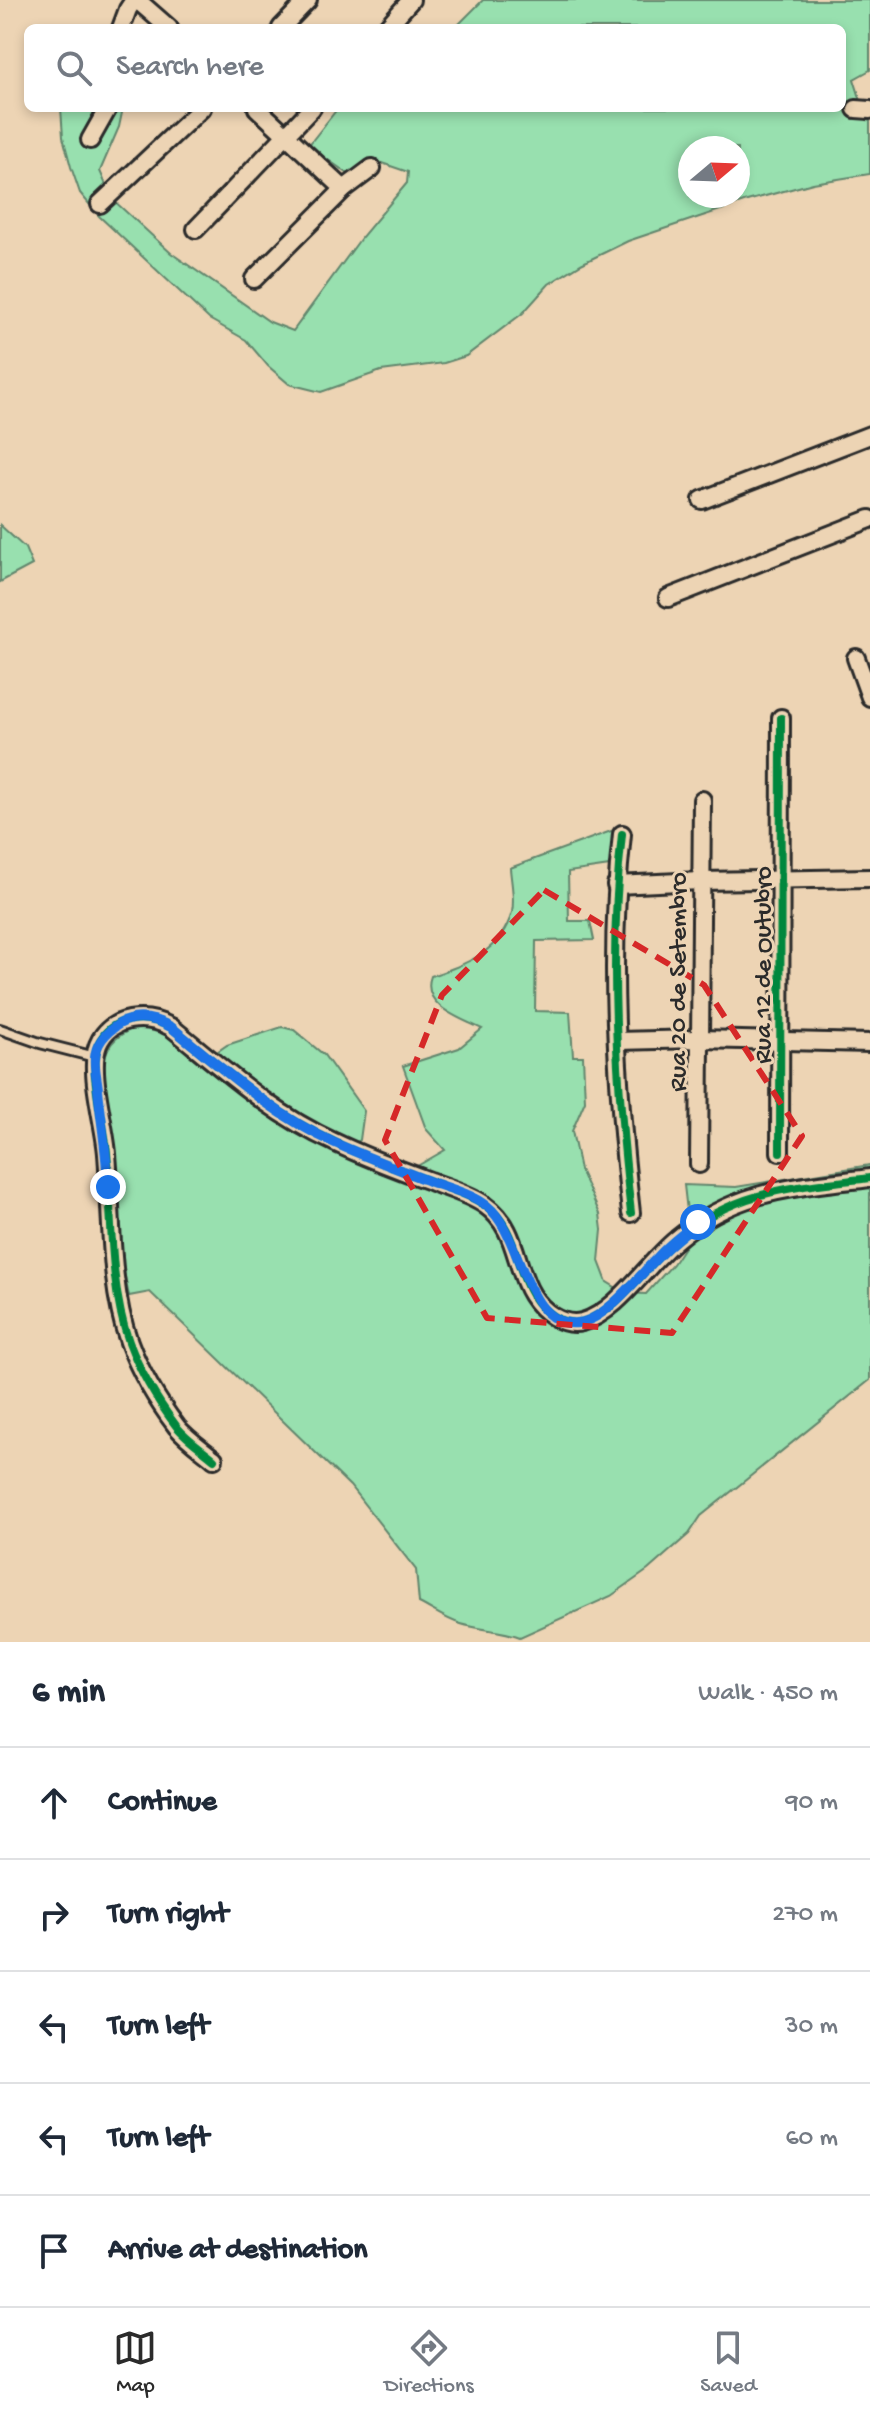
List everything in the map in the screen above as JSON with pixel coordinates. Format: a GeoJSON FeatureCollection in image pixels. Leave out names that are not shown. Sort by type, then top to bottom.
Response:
{"type":"FeatureCollection","features":[{"type":"Feature","properties":{"kind":"street"},"geometry":{"type":"LineString","coordinates":[[123,24],[136,0],[164,24]]}},
{"type":"Feature","properties":{"kind":"street"},"geometry":{"type":"LineString","coordinates":[[285,24],[308,0]]}},
{"type":"Feature","properties":{"kind":"street"},"geometry":{"type":"LineString","coordinates":[[390,24],[411,0]]}},
{"type":"Feature","properties":{"kind":"street"},"geometry":{"type":"LineString","coordinates":[[90,140],[106,112]]}},
{"type":"Feature","properties":{"kind":"street"},"geometry":{"type":"LineString","coordinates":[[100,204],[198,112]]}},
{"type":"Feature","properties":{"kind":"street"},"geometry":{"type":"LineString","coordinates":[[261,112],[344,189]]}},
{"type":"Feature","properties":{"kind":"street"},"geometry":{"type":"LineString","coordinates":[[196,229],[308,112]]}},
{"type":"Feature","properties":{"kind":"street"},"geometry":{"type":"LineString","coordinates":[[254,279],[344,189],[372,168]]}},
{"type":"Feature","properties":{"kind":"street"},"geometry":{"type":"LineString","coordinates":[[702,500],[870,435]]}},
{"type":"Feature","properties":{"kind":"street"},"geometry":{"type":"LineString","coordinates":[[668,598],[870,519]]}},
{"type":"Feature","properties":{"kind":"street"},"geometry":{"type":"LineString","coordinates":[[856,658],[870,697]]}},
{"type":"Feature","properties":{"kind":"street","name":"Rua 12 de Outubro"},"geometry":{"type":"LineString","coordinates":[[780,1152],[781,718]]}},
{"type":"Feature","properties":{"kind":"street","name":"Rua 20 de Setembro"},"geometry":{"type":"LineString","coordinates":[[699,1164],[702,800]]}},
{"type":"Feature","properties":{"kind":"street"},"geometry":{"type":"LineString","coordinates":[[622,834],[616,885],[617,1041],[621,1129],[631,1213]]}},
{"type":"Feature","properties":{"kind":"street"},"geometry":{"type":"LineString","coordinates":[[616,885],[870,878]]}},
{"type":"Feature","properties":{"kind":"street"},"geometry":{"type":"LineString","coordinates":[[214,1459],[179,1429],[140,1368],[128,1339],[115,1269],[107,1152],[95,1057],[99,1042],[109,1030],[125,1021],[143,1017],[158,1020],[287,1117],[332,1141],[486,1205],[505,1226],[532,1296],[551,1315],[564,1321],[578,1323],[605,1311],[675,1240],[719,1209],[745,1198],[778,1190],[870,1178]]}},
{"type":"Feature","properties":{"kind":"street"},"geometry":{"type":"LineString","coordinates":[[617,1041],[699,1039],[870,1043]]}},
{"type":"Feature","properties":{"kind":"lane"},"geometry":{"type":"LineString","coordinates":[[0,1029],[95,1057]]}},
{"type":"Feature","properties":{"kind":"highlighted area"},"geometry":{"type":"Polygon","coordinates":[[[544,890],[704,985],[802,1136],[672,1333],[487,1318],[385,1140],[442,995],[544,890]]]}},
{"type":"Feature","properties":{"kind":"green space"},"geometry":{"type":"Polygon","coordinates":[[[483,0],[870,0],[870,70],[854,79],[867,120],[870,121],[870,174],[813,183],[750,200],[750,136],[678,136],[678,208],[726,208],[628,241],[581,264],[549,284],[523,313],[466,356],[444,363],[381,371],[321,392],[289,384],[268,366],[246,340],[209,319],[99,216],[80,193],[63,137],[61,112],[122,112],[100,171],[112,199],[171,253],[270,322],[293,331],[361,238],[407,183],[408,172],[379,162],[350,175],[308,146],[335,112],[846,112],[846,24],[459,24],[483,0]]]}},
{"type":"Feature","properties":{"kind":"green space"},"geometry":{"type":"Polygon","coordinates":[[[0,525],[25,548],[32,565],[0,582],[0,525]]]}},
{"type":"Feature","properties":{"kind":"green space"},"geometry":{"type":"Polygon","coordinates":[[[622,827],[616,865],[568,872],[569,921],[590,921],[594,940],[536,941],[535,1011],[570,1012],[573,1056],[583,1056],[585,1101],[572,1131],[580,1170],[600,1214],[599,1261],[607,1282],[625,1293],[646,1294],[673,1264],[690,1238],[684,1185],[736,1187],[870,1165],[870,1380],[701,1516],[689,1534],[648,1570],[611,1596],[520,1637],[456,1622],[419,1603],[416,1570],[350,1486],[150,1292],[129,1296],[110,1169],[104,1066],[108,1049],[117,1038],[129,1030],[149,1024],[156,1023],[208,1058],[227,1045],[282,1027],[294,1030],[324,1055],[364,1111],[360,1140],[352,1146],[412,1169],[445,1150],[426,1129],[403,1066],[459,1048],[482,1029],[454,1016],[437,1003],[429,986],[431,976],[469,961],[500,937],[513,907],[510,868],[622,827]]]}},
{"type":"Feature","properties":{"kind":"cycle path"},"geometry":{"type":"LineString","coordinates":[[780,1152],[781,718]]}},
{"type":"Feature","properties":{"kind":"cycle path"},"geometry":{"type":"LineString","coordinates":[[622,834],[616,928],[616,1024],[631,1213]]}},
{"type":"Feature","properties":{"kind":"cycle path"},"geometry":{"type":"LineString","coordinates":[[214,1459],[181,1431],[150,1386],[129,1342],[118,1297],[107,1154],[95,1056],[104,1035],[120,1023],[141,1019],[171,1027],[249,1090],[311,1131],[485,1205],[496,1214],[510,1236],[532,1295],[547,1312],[567,1322],[582,1322],[608,1308],[677,1239],[722,1210],[768,1193],[870,1178]]}},
{"type":"Feature","properties":{"kind":"route"},"geometry":{"type":"LineString","coordinates":[[108,1187],[107,1152],[95,1057],[99,1042],[109,1030],[125,1021],[143,1017],[171,1027],[241,1085],[287,1117],[332,1141],[486,1205],[505,1226],[532,1296],[551,1315],[564,1321],[578,1323],[605,1311],[657,1257],[698,1222]]}}]}
